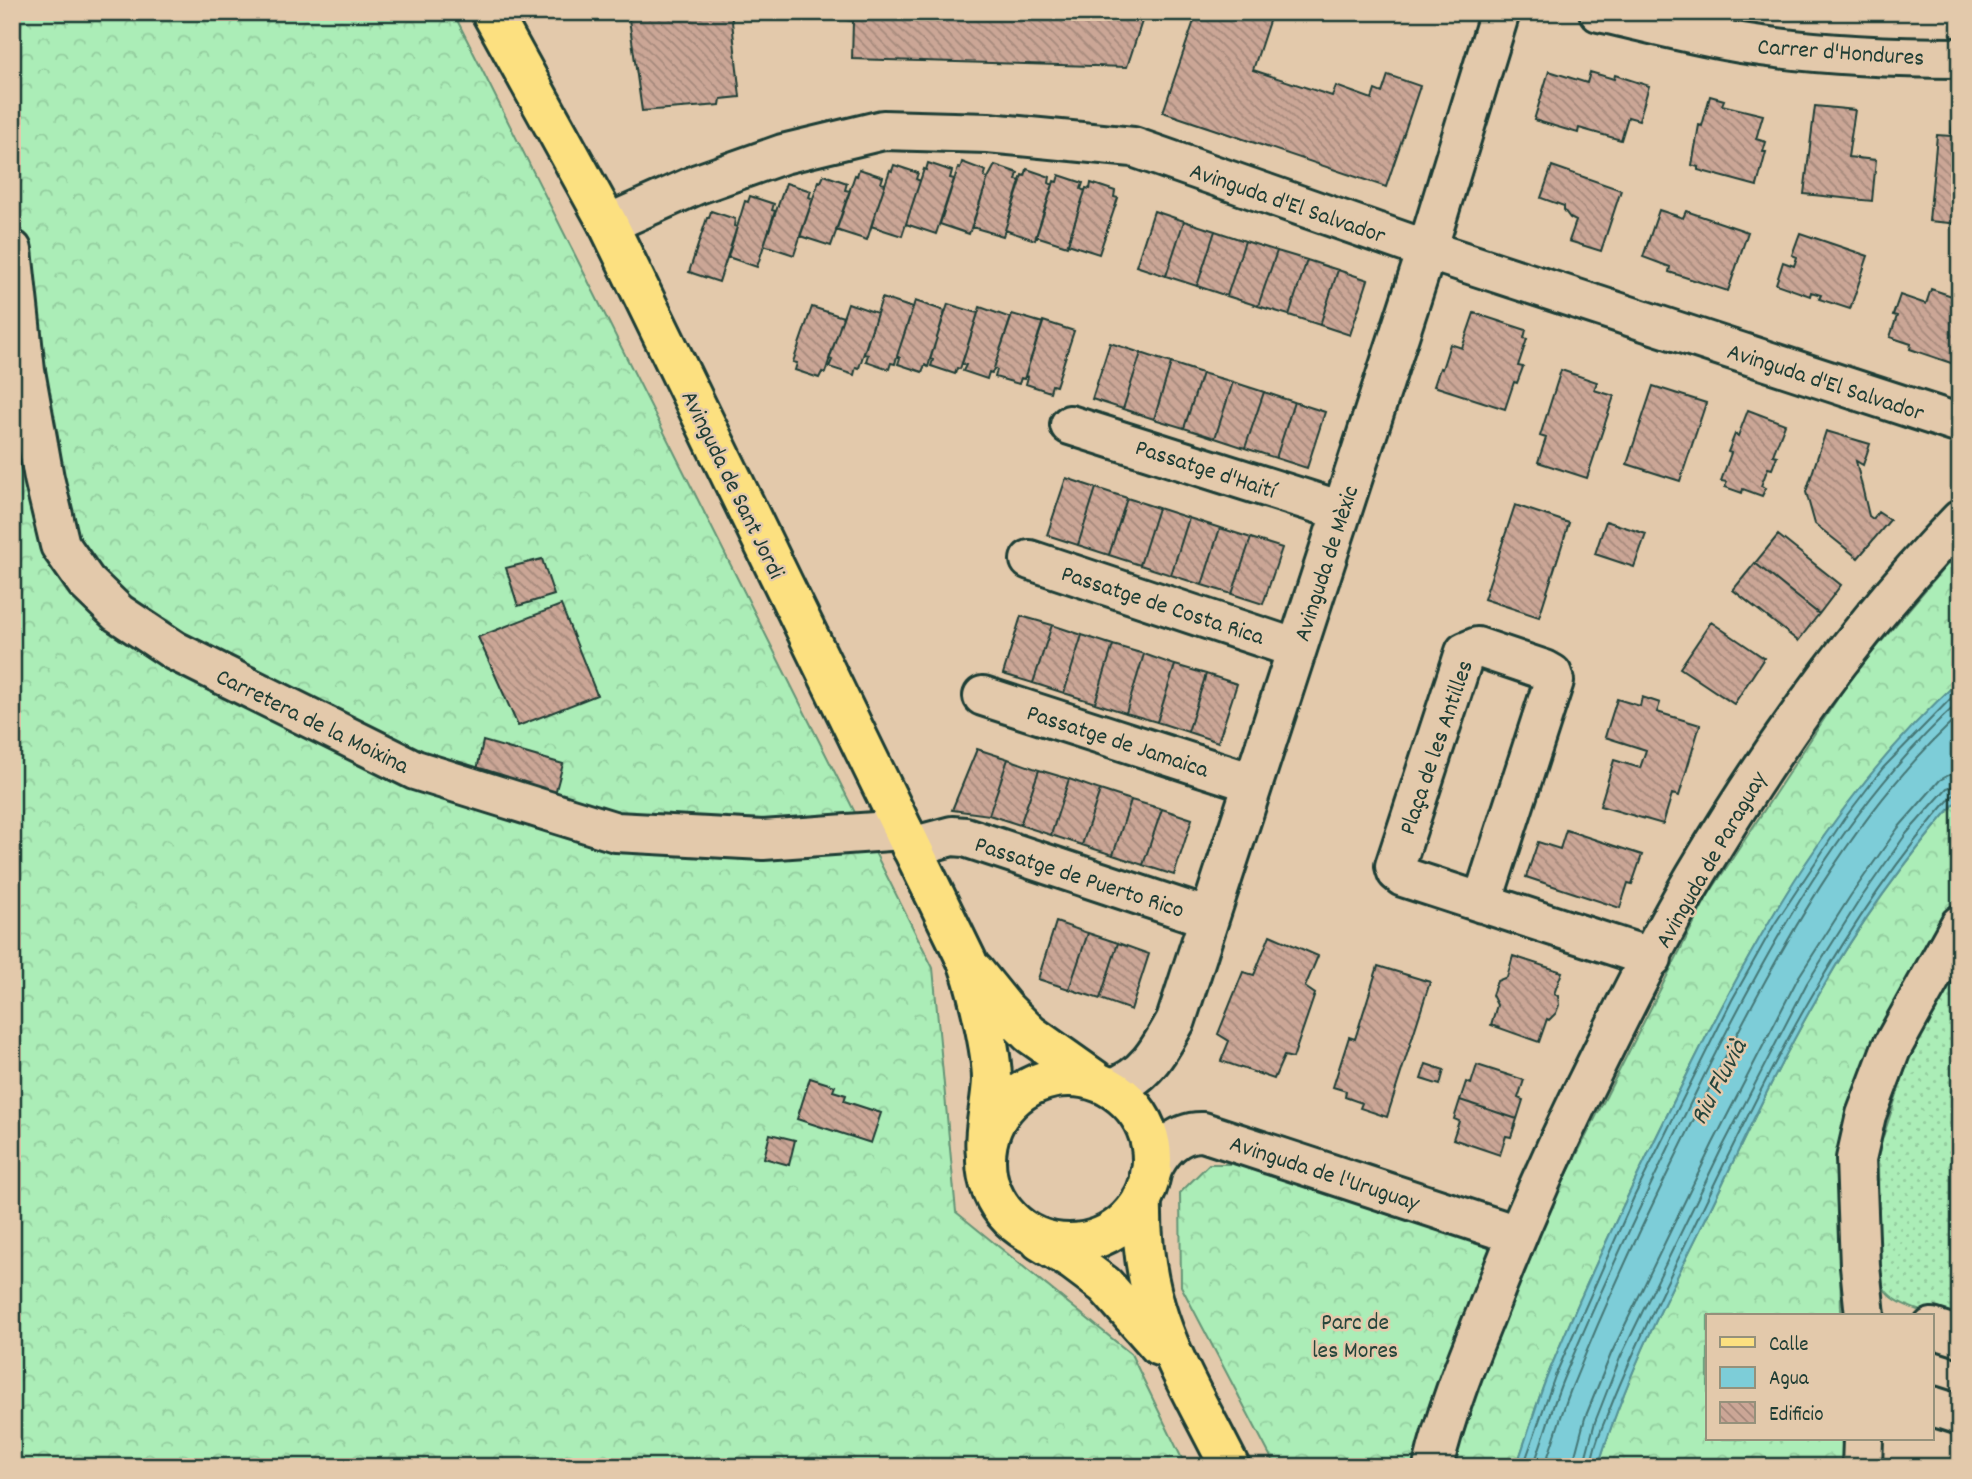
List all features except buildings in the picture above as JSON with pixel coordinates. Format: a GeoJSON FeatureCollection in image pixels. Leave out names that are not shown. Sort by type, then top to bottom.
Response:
{"type":"FeatureCollection","features":[{"type":"Feature","properties":{"kind":"main road","name":"Avinguda de Sant Jordi"},"geometry":{"type":"LineString","coordinates":[[491,12],[608,224],[967,961],[1030,1034],[1106,1086]]}},
{"type":"Feature","properties":{"kind":"main road","name":"Avinguda de Sant Jordi"},"geometry":{"type":"LineString","coordinates":[[967,961],[992,1080],[984,1139],[986,1156]]}},
{"type":"Feature","properties":{"kind":"main road"},"geometry":{"type":"LineString","coordinates":[[1180,1372],[1105,1285],[1015,1224],[995,1199],[989,1186],[986,1156],[993,1126],[1002,1111],[1022,1092],[1044,1080],[1058,1077],[1080,1078],[1106,1086],[1122,1096],[1141,1119],[1151,1146],[1143,1256],[1150,1293],[1180,1372],[1230,1467]]}},
{"type":"Feature","properties":{"kind":"main road"},"geometry":{"type":"LineString","coordinates":[[1029,1234],[1056,1243],[1085,1242],[1103,1236],[1118,1228],[1146,1187]]}},
{"type":"Feature","properties":{"kind":"street","name":"Avinguda de Mèxic"},"geometry":{"type":"LineString","coordinates":[[1106,1086],[1129,1081],[1138,1075],[1149,1063],[1176,1020],[1427,250],[1500,12]]}},
{"type":"Feature","properties":{"kind":"street","name":"Carrer d'Hondures"},"geometry":{"type":"LineString","coordinates":[[1599,12],[1739,43],[1791,50],[1960,58]]}},
{"type":"Feature","properties":{"kind":"street","name":"Avinguda d'El Salvador"},"geometry":{"type":"LineString","coordinates":[[608,224],[698,184],[783,154],[883,130],[988,134],[1133,148],[1427,250],[1960,424]]}},
{"type":"Feature","properties":{"kind":"street","name":"Carretera de la Moixina"},"geometry":{"type":"LineString","coordinates":[[12,250],[25,371],[44,478],[60,545],[86,582],[118,612],[175,651],[415,770],[616,832],[763,839],[907,839]]}},
{"type":"Feature","properties":{"kind":"street","name":"Passatge d'Haití"},"geometry":{"type":"LineString","coordinates":[[1070,425],[1342,511]]}},
{"type":"Feature","properties":{"kind":"street","name":"Avinguda de Paraguay"},"geometry":{"type":"LineString","coordinates":[[1433,1467],[1465,1367],[1517,1235],[1562,1134],[1694,878],[1755,778],[1853,641],[1908,575],[1960,520]]}},
{"type":"Feature","properties":{"kind":"street","name":"Passatge de Costa Rica"},"geometry":{"type":"LineString","coordinates":[[1030,560],[1297,649]]}},
{"type":"Feature","properties":{"kind":"street","name":"Plaça de les Antilles"},"geometry":{"type":"LineString","coordinates":[[1477,648],[1545,670],[1552,674],[1554,681],[1482,903],[1403,877],[1395,866],[1465,652],[1477,648]]}},
{"type":"Feature","properties":{"kind":"street","name":"Passatge de Jamaica"},"geometry":{"type":"LineString","coordinates":[[983,696],[1253,783]]}},
{"type":"Feature","properties":{"kind":"street","name":"Passatge de Puerto Rico"},"geometry":{"type":"LineString","coordinates":[[907,839],[952,836],[965,838],[1209,918]]}},
{"type":"Feature","properties":{"kind":"street"},"geometry":{"type":"LineString","coordinates":[[1482,903],[1651,958]]}},
{"type":"Feature","properties":{"kind":"street"},"geometry":{"type":"LineString","coordinates":[[1875,1314],[1860,1266],[1856,1159],[1866,1115],[1891,1049],[1960,925]]}},
{"type":"Feature","properties":{"kind":"street","name":"Avinguda de l'Uruguay"},"geometry":{"type":"LineString","coordinates":[[1146,1187],[1162,1153],[1178,1137],[1186,1133],[1203,1132],[1517,1235]]}},
{"type":"Feature","properties":{"kind":"street"},"geometry":{"type":"LineString","coordinates":[[1934,1329],[1960,1337]]}},
{"type":"Feature","properties":{"kind":"street"},"geometry":{"type":"LineString","coordinates":[[1934,1407],[1960,1415]]}},
{"type":"Feature","properties":{"kind":"street"},"geometry":{"type":"LineString","coordinates":[[1862,1467],[1863,1440]]}},
{"type":"Feature","properties":{"kind":"green space"},"geometry":{"type":"Polygon","coordinates":[[[12,12],[453,12],[933,968],[956,1212],[1131,1354],[1186,1467],[12,1467],[12,12]]]}},
{"type":"Feature","properties":{"kind":"green space","name":"Parc de les Mores"},"geometry":{"type":"Polygon","coordinates":[[[1960,549],[1960,680],[1916,723],[1876,768],[1839,816],[1804,866],[1741,971],[1667,1115],[1597,1261],[1544,1384],[1516,1467],[1276,1467],[1181,1286],[1180,1193],[1209,1164],[1254,1164],[1528,1251],[1707,897],[1853,675],[1960,549]]]}},
{"type":"Feature","properties":{"kind":"green space"},"geometry":{"type":"Polygon","coordinates":[[[1960,797],[1960,896],[1939,921],[1895,1003],[1839,1177],[1841,1314],[1706,1314],[1706,1440],[1843,1440],[1844,1467],[1598,1467],[1648,1338],[1748,1129],[1791,1046],[1836,965],[1868,915],[1960,797]]]}},
{"type":"Feature","properties":{"kind":"green space"},"geometry":{"type":"Polygon","coordinates":[[[1960,958],[1960,1323],[1898,1301],[1888,1294],[1882,1285],[1882,1274],[1879,1273],[1878,1156],[1911,1052],[1960,958]]]}},
{"type":"Feature","properties":{"kind":"water","name":"Riu Fluvià"},"geometry":{"type":"Polygon","coordinates":[[[1960,680],[1960,797],[1868,915],[1806,1018],[1748,1129],[1648,1338],[1598,1467],[1516,1467],[1544,1384],[1597,1261],[1712,1024],[1741,971],[1771,918],[1838,816],[1916,723],[1960,680]]]}}]}
